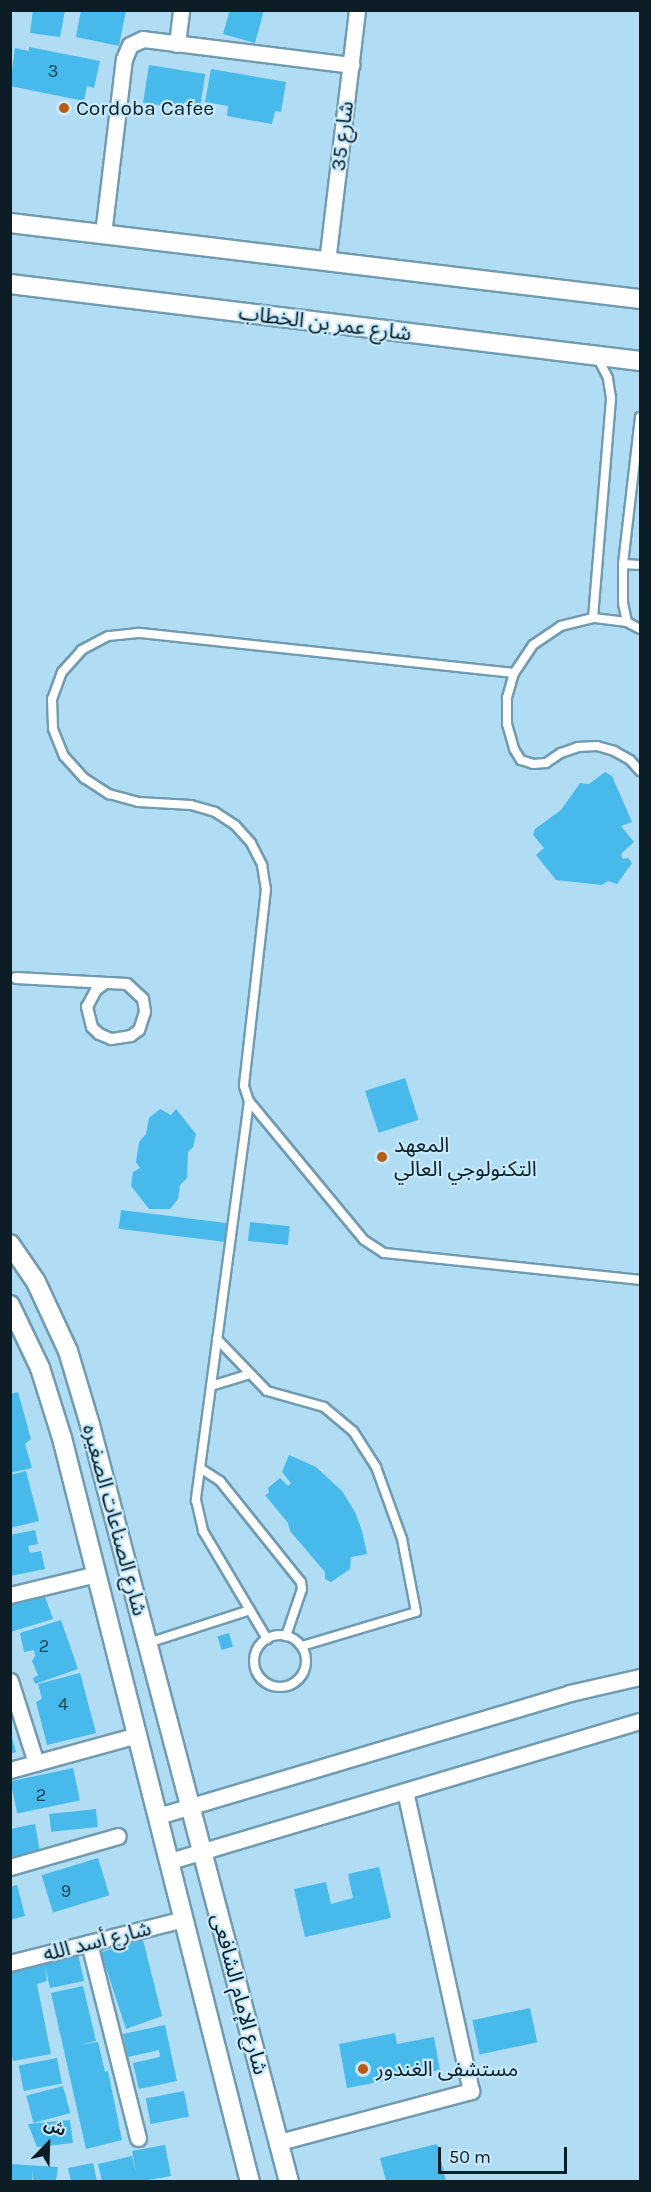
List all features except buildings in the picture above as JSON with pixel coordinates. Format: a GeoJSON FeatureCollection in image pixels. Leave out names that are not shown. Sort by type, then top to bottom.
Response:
{"type":"FeatureCollection","features":[{"type":"Feature","properties":{"kind":"street"},"geometry":{"type":"LineString","coordinates":[[177,44],[180,10]]}},
{"type":"Feature","properties":{"kind":"street","name":"شارع 35"},"geometry":{"type":"LineString","coordinates":[[327,262],[357,10]]}},
{"type":"Feature","properties":{"kind":"street"},"geometry":{"type":"LineString","coordinates":[[103,234],[125,51],[130,45],[143,39],[351,65]]}},
{"type":"Feature","properties":{"kind":"street"},"geometry":{"type":"LineString","coordinates":[[10,223],[640,299]]}},
{"type":"Feature","properties":{"kind":"street","name":"شارع عمر بن الخطاب"},"geometry":{"type":"LineString","coordinates":[[10,284],[640,361]]}},
{"type":"Feature","properties":{"kind":"street"},"geometry":{"type":"LineString","coordinates":[[16,978],[127,984],[143,999],[145,1012],[143,1021],[131,1036],[111,1039],[99,1034],[92,1027],[87,1007],[96,990],[104,984]]}},
{"type":"Feature","properties":{"kind":"street","name":"شارع الصناعات الصغيره"},"geometry":{"type":"LineString","coordinates":[[10,1244],[36,1282],[68,1352],[90,1425],[191,1807]]}},
{"type":"Feature","properties":{"kind":"street","name":"شارع الصناعات الصغيره"},"geometry":{"type":"LineString","coordinates":[[10,1305],[40,1368],[62,1438],[158,1816]]}},
{"type":"Feature","properties":{"kind":"street"},"geometry":{"type":"LineString","coordinates":[[10,1595],[97,1574]]}},
{"type":"Feature","properties":{"kind":"street"},"geometry":{"type":"LineString","coordinates":[[158,1816],[559,1697],[640,1677]]}},
{"type":"Feature","properties":{"kind":"street"},"geometry":{"type":"LineString","coordinates":[[10,1681],[36,1763]]}},
{"type":"Feature","properties":{"kind":"street"},"geometry":{"type":"LineString","coordinates":[[170,1861],[640,1721]]}},
{"type":"Feature","properties":{"kind":"street"},"geometry":{"type":"LineString","coordinates":[[10,1770],[137,1735]]}},
{"type":"Feature","properties":{"kind":"street"},"geometry":{"type":"LineString","coordinates":[[279,2142],[471,2091],[405,1792]]}},
{"type":"Feature","properties":{"kind":"street","name":"شارع الإمام الشافعى"},"geometry":{"type":"LineString","coordinates":[[191,1807],[289,2181]]}},
{"type":"Feature","properties":{"kind":"street","name":"شارع الإمام الشافعى"},"geometry":{"type":"LineString","coordinates":[[158,1816],[250,2181]]}},
{"type":"Feature","properties":{"kind":"street"},"geometry":{"type":"LineString","coordinates":[[10,1868],[118,1836]]}},
{"type":"Feature","properties":{"kind":"street","name":"شارع أسد الله"},"geometry":{"type":"LineString","coordinates":[[10,1963],[184,1919]]}},
{"type":"Feature","properties":{"kind":"street"},"geometry":{"type":"LineString","coordinates":[[88,1943],[138,2138]]}},
{"type":"Feature","properties":{"kind":"lane"},"geometry":{"type":"LineString","coordinates":[[592,618],[611,398],[608,378],[598,357]]}},
{"type":"Feature","properties":{"kind":"lane"},"geometry":{"type":"LineString","coordinates":[[627,622],[623,603],[623,564],[640,417]]}},
{"type":"Feature","properties":{"kind":"lane"},"geometry":{"type":"LineString","coordinates":[[623,564],[640,565]]}},
{"type":"Feature","properties":{"kind":"lane"},"geometry":{"type":"LineString","coordinates":[[640,629],[627,622],[592,618],[561,626],[533,645],[514,673],[507,698],[507,724],[514,749],[521,759],[533,764],[546,763],[561,753],[578,747],[597,746],[614,751],[630,760],[640,771]]}},
{"type":"Feature","properties":{"kind":"lane"},"geometry":{"type":"LineString","coordinates":[[514,673],[138,633],[108,636],[82,650],[63,672],[52,699],[53,729],[64,756],[84,778],[109,794],[138,802],[191,805],[215,812],[235,825],[246,837],[262,865],[266,889],[243,1070],[243,1086],[249,1101],[364,1240],[384,1252],[640,1280]]}},
{"type":"Feature","properties":{"kind":"lane"},"geometry":{"type":"LineString","coordinates":[[249,1101],[196,1500],[199,1522],[267,1639]]}},
{"type":"Feature","properties":{"kind":"lane"},"geometry":{"type":"LineString","coordinates":[[217,1339],[250,1374],[272,1393],[324,1407],[353,1431],[376,1467],[386,1491],[407,1563],[416,1612],[302,1646]]}},
{"type":"Feature","properties":{"kind":"lane"},"geometry":{"type":"LineString","coordinates":[[211,1386],[250,1374]]}},
{"type":"Feature","properties":{"kind":"lane"},"geometry":{"type":"LineString","coordinates":[[200,1468],[220,1481],[301,1582],[302,1588],[286,1636]]}},
{"type":"Feature","properties":{"kind":"lane"},"geometry":{"type":"LineString","coordinates":[[148,1643],[250,1610]]}},
{"type":"Feature","properties":{"kind":"lane"},"geometry":{"type":"LineString","coordinates":[[286,1636],[302,1646],[306,1661],[302,1675],[290,1685],[275,1686],[261,1678],[255,1665],[257,1650],[267,1639],[286,1636]]}},
{"type":"Feature","properties":{"kind":"place","name":"Cordoba Cafee"},"geometry":{"type":"Point","coordinates":[64,108]}},
{"type":"Feature","properties":{"kind":"place","name":"المعهد التكنولوجي العالي"},"geometry":{"type":"Point","coordinates":[382,1157]}},
{"type":"Feature","properties":{"kind":"place","name":"مستشفى الغندور"},"geometry":{"type":"Point","coordinates":[363,2069]}}]}
